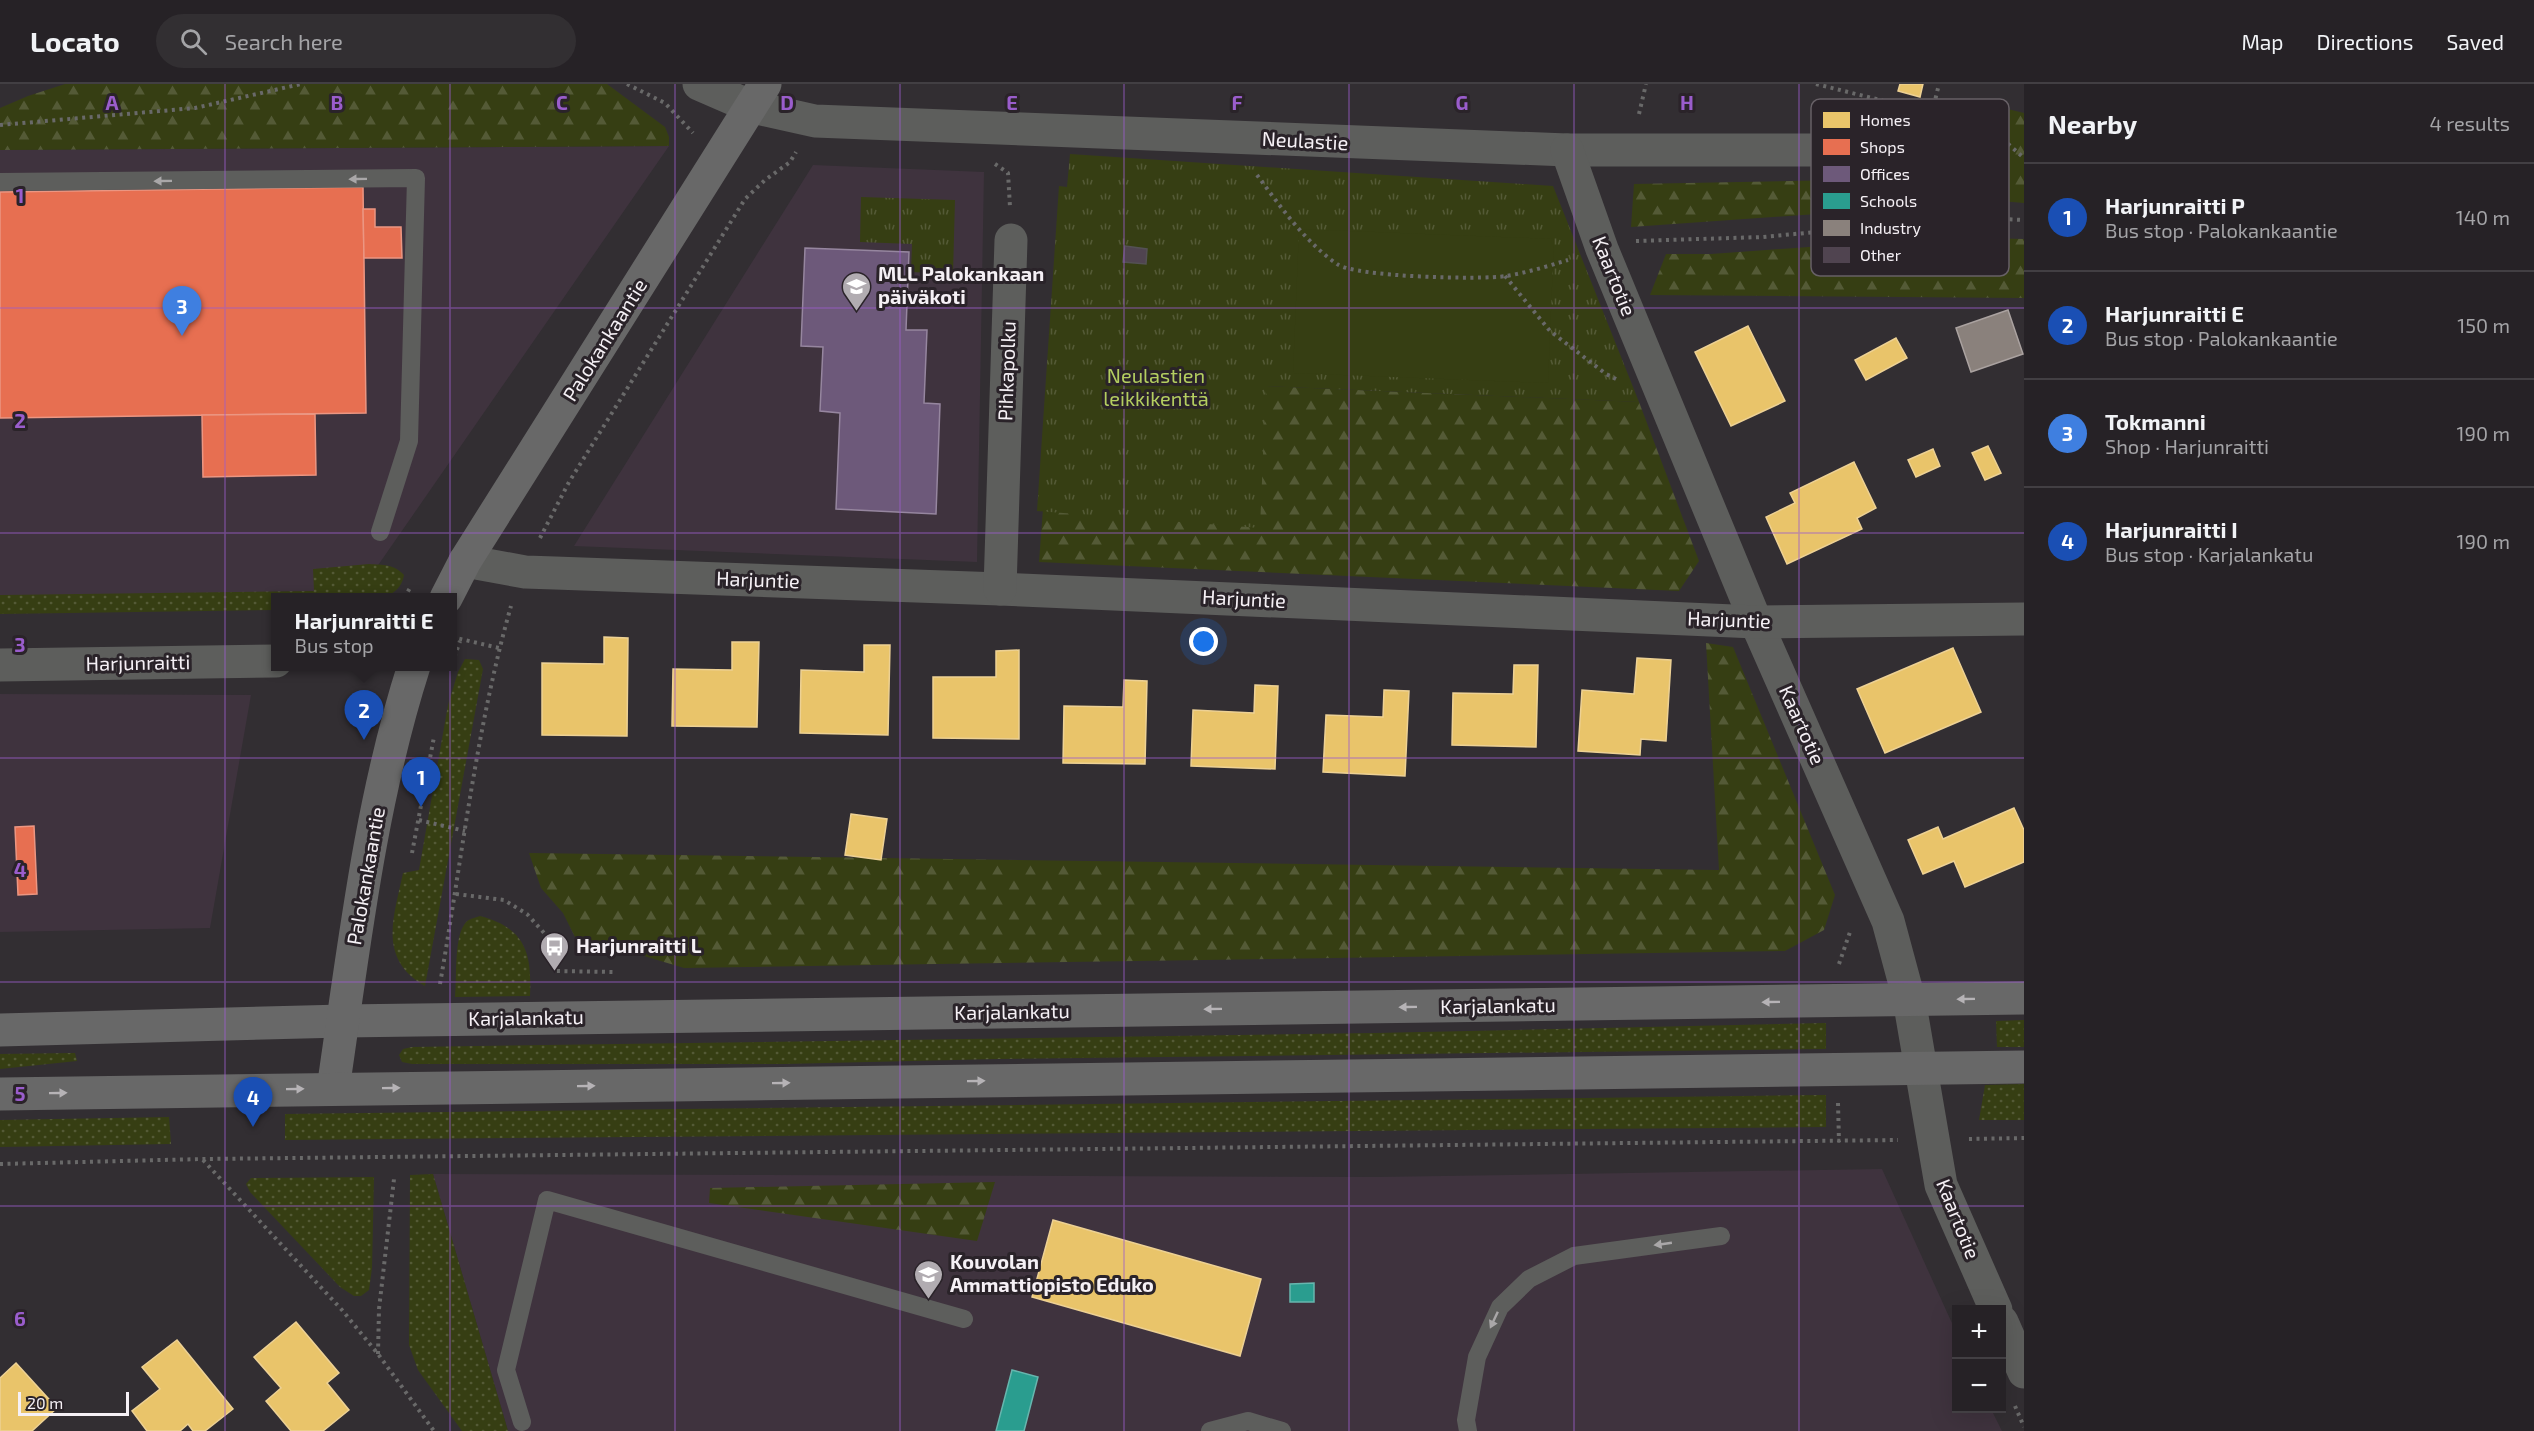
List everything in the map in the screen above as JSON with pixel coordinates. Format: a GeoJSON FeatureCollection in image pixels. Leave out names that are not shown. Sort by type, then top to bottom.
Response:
{"type":"FeatureCollection","features":[{"type":"Feature","properties":{"kind":"main road","name":"Palokankaantie"},"geometry":{"type":"LineString","coordinates":[[448,593],[465,561],[759,96]]}},
{"type":"Feature","properties":{"kind":"main road","name":"Palokankaantie"},"geometry":{"type":"LineString","coordinates":[[333,1089],[351,959],[378,805],[395,725],[412,671]]}},
{"type":"Feature","properties":{"kind":"main road","name":"Karjalankatu"},"geometry":{"type":"LineString","coordinates":[[0,1030],[343,1021],[2024,998]]}},
{"type":"Feature","properties":{"kind":"main road"},"geometry":{"type":"LineString","coordinates":[[0,1094],[2024,1067]]}},
{"type":"Feature","properties":{"kind":"street","name":"Neulastie"},"geometry":{"type":"LineString","coordinates":[[699,84],[759,96],[815,121],[1567,150],[1811,150]]}},
{"type":"Feature","properties":{"kind":"street","name":"Kaartotie"},"geometry":{"type":"LineString","coordinates":[[1567,150],[1602,249],[1756,622],[1888,921],[1909,999],[1941,1185],[1994,1305]]}},
{"type":"Feature","properties":{"kind":"street","name":"Pihkapolku"},"geometry":{"type":"LineString","coordinates":[[1000,589],[1011,240]]}},
{"type":"Feature","properties":{"kind":"street","name":"Harjuntie"},"geometry":{"type":"LineString","coordinates":[[465,561],[525,572],[1000,589],[1756,622],[2024,619]]}},
{"type":"Feature","properties":{"kind":"street","name":"Harjunraitti"},"geometry":{"type":"LineString","coordinates":[[0,665],[271,661]]}},
{"type":"Feature","properties":{"kind":"street"},"geometry":{"type":"LineString","coordinates":[[2006,1333],[2024,1372]]}},
{"type":"Feature","properties":{"kind":"lane"},"geometry":{"type":"LineString","coordinates":[[0,182],[416,178],[409,441],[380,532]]}},
{"type":"Feature","properties":{"kind":"lane"},"geometry":{"type":"LineString","coordinates":[[522,1422],[506,1370],[547,1200],[964,1319]]}},
{"type":"Feature","properties":{"kind":"lane"},"geometry":{"type":"LineString","coordinates":[[1468,1431],[1466,1420],[1477,1357],[1500,1306],[1529,1279],[1574,1256],[1721,1236]]}},
{"type":"Feature","properties":{"kind":"lane"},"geometry":{"type":"LineString","coordinates":[[1210,1431],[1248,1421],[1282,1431]]}},
{"type":"Feature","properties":{"kind":"path"},"geometry":{"type":"LineString","coordinates":[[0,125],[195,108],[301,84]]}},
{"type":"Feature","properties":{"kind":"path"},"geometry":{"type":"LineString","coordinates":[[627,84],[665,103],[695,135]]}},
{"type":"Feature","properties":{"kind":"path"},"geometry":{"type":"LineString","coordinates":[[1816,84],[1876,99]]}},
{"type":"Feature","properties":{"kind":"path"},"geometry":{"type":"LineString","coordinates":[[1935,99],[1939,84]]}},
{"type":"Feature","properties":{"kind":"path"},"geometry":{"type":"LineString","coordinates":[[1231,137],[1279,205],[1338,266],[1368,272],[1505,276],[1630,242],[1763,237],[1811,232]]}},
{"type":"Feature","properties":{"kind":"path"},"geometry":{"type":"LineString","coordinates":[[2009,145],[2024,158]]}},
{"type":"Feature","properties":{"kind":"path"},"geometry":{"type":"LineString","coordinates":[[537,545],[569,482],[745,199],[765,180],[790,162]]}},
{"type":"Feature","properties":{"kind":"path"},"geometry":{"type":"LineString","coordinates":[[991,162],[1008,173],[1011,240]]}},
{"type":"Feature","properties":{"kind":"path"},"geometry":{"type":"LineString","coordinates":[[2009,219],[2024,220]]}},
{"type":"Feature","properties":{"kind":"path"},"geometry":{"type":"LineString","coordinates":[[1505,276],[1550,331],[1606,374],[1665,401]]}},
{"type":"Feature","properties":{"kind":"path"},"geometry":{"type":"LineString","coordinates":[[440,985],[465,831],[499,648],[512,603]]}},
{"type":"Feature","properties":{"kind":"path"},"geometry":{"type":"LineString","coordinates":[[457,639],[499,648]]}},
{"type":"Feature","properties":{"kind":"path"},"geometry":{"type":"LineString","coordinates":[[457,651],[460,641]]}},
{"type":"Feature","properties":{"kind":"path"},"geometry":{"type":"LineString","coordinates":[[412,853],[427,769]]}},
{"type":"Feature","properties":{"kind":"path"},"geometry":{"type":"LineString","coordinates":[[418,820],[465,831]]}},
{"type":"Feature","properties":{"kind":"path"},"geometry":{"type":"LineString","coordinates":[[456,894],[504,900],[527,914],[545,934],[555,971],[613,972]]}},
{"type":"Feature","properties":{"kind":"path"},"geometry":{"type":"LineString","coordinates":[[1837,969],[1853,923],[1877,894]]}},
{"type":"Feature","properties":{"kind":"path"},"geometry":{"type":"LineString","coordinates":[[1838,1100],[1839,1142]]}},
{"type":"Feature","properties":{"kind":"path"},"geometry":{"type":"LineString","coordinates":[[1968,1139],[2024,1138]]}},
{"type":"Feature","properties":{"kind":"path"},"geometry":{"type":"LineString","coordinates":[[0,1164],[203,1159],[1901,1140]]}},
{"type":"Feature","properties":{"kind":"path"},"geometry":{"type":"LineString","coordinates":[[203,1159],[342,1310],[378,1354],[434,1431]]}},
{"type":"Feature","properties":{"kind":"path"},"geometry":{"type":"LineString","coordinates":[[378,1354],[379,1309],[394,1179]]}},
{"type":"Feature","properties":{"kind":"shaded area"},"geometry":{"type":"Polygon","coordinates":[[[669,146],[359,593],[271,593],[271,598],[0,606],[0,150],[669,146]]]}},
{"type":"Feature","properties":{"kind":"shaded area"},"geometry":{"type":"Polygon","coordinates":[[[813,165],[984,172],[977,562],[574,546],[813,165]]]}},
{"type":"Feature","properties":{"kind":"shaded area"},"geometry":{"type":"Polygon","coordinates":[[[0,694],[251,695],[210,928],[0,932],[0,694]]]}},
{"type":"Feature","properties":{"kind":"shaded area","name":"Kouvolan Ammattiopisto Eduko"},"geometry":{"type":"Polygon","coordinates":[[[1882,1169],[1952,1323],[1952,1413],[1993,1413],[2002,1431],[508,1431],[433,1174],[1377,1177],[1882,1169]]]}},
{"type":"Feature","properties":{"kind":"green space"},"geometry":{"type":"Polygon","coordinates":[[[65,84],[607,84],[665,127],[669,137],[669,146],[0,150],[0,108],[65,84]]]}},
{"type":"Feature","properties":{"kind":"green space"},"geometry":{"type":"Polygon","coordinates":[[[2009,109],[2024,113],[2024,203],[2009,202],[2009,109]]]}},
{"type":"Feature","properties":{"kind":"green space","name":"Neulastien leikkikenttä"},"geometry":{"type":"Polygon","coordinates":[[[1070,154],[1553,186],[1639,402],[1266,386],[1260,528],[1037,511],[1059,186],[1067,187],[1070,154]]]}},
{"type":"Feature","properties":{"kind":"green space"},"geometry":{"type":"Polygon","coordinates":[[[1811,181],[1811,214],[1631,227],[1634,184],[1811,181]]]}},
{"type":"Feature","properties":{"kind":"green space"},"geometry":{"type":"Polygon","coordinates":[[[861,197],[955,200],[953,274],[911,272],[912,244],[860,242],[861,197]]]}},
{"type":"Feature","properties":{"kind":"green space"},"geometry":{"type":"Polygon","coordinates":[[[1299,229],[1554,239],[1548,383],[1293,373],[1299,229]]]}},
{"type":"Feature","properties":{"kind":"green space"},"geometry":{"type":"Polygon","coordinates":[[[2009,239],[2024,239],[2024,298],[1650,295],[1666,254],[1711,254],[1811,247],[1811,276],[2009,276],[2009,239]]]}},
{"type":"Feature","properties":{"kind":"green space","name":"Neulastien leikkikenttä"},"geometry":{"type":"Polygon","coordinates":[[[1053,377],[1639,402],[1699,561],[1679,591],[1039,562],[1053,377]]]}},
{"type":"Feature","properties":{"kind":"green space"},"geometry":{"type":"Polygon","coordinates":[[[369,564],[388,566],[404,575],[400,586],[392,593],[271,593],[271,610],[0,614],[0,595],[314,591],[313,569],[369,564]]]}},
{"type":"Feature","properties":{"kind":"green space"},"geometry":{"type":"Polygon","coordinates":[[[1706,643],[1733,647],[1835,895],[1824,930],[1785,951],[684,968],[644,956],[583,953],[563,913],[541,888],[529,853],[1719,870],[1706,643]]]}},
{"type":"Feature","properties":{"kind":"green space"},"geometry":{"type":"Polygon","coordinates":[[[465,659],[479,660],[483,669],[425,986],[410,975],[400,963],[395,950],[393,921],[403,873],[419,870],[448,705],[458,672],[465,659]]]}},
{"type":"Feature","properties":{"kind":"green space"},"geometry":{"type":"Polygon","coordinates":[[[480,916],[508,928],[523,945],[530,967],[530,996],[455,997],[457,949],[461,932],[467,921],[480,916]]]}},
{"type":"Feature","properties":{"kind":"green space"},"geometry":{"type":"Polygon","coordinates":[[[2024,1020],[2024,1047],[1997,1047],[1996,1021],[2024,1020]]]}},
{"type":"Feature","properties":{"kind":"green space"},"geometry":{"type":"Polygon","coordinates":[[[1826,1023],[1826,1049],[997,1059],[784,1064],[412,1064],[402,1062],[399,1055],[403,1049],[412,1047],[1375,1033],[1826,1023]]]}},
{"type":"Feature","properties":{"kind":"green space"},"geometry":{"type":"Polygon","coordinates":[[[75,1053],[77,1061],[0,1069],[0,1054],[75,1053]]]}},
{"type":"Feature","properties":{"kind":"green space"},"geometry":{"type":"Polygon","coordinates":[[[2024,1084],[2024,1120],[1979,1120],[1985,1085],[2024,1084]]]}},
{"type":"Feature","properties":{"kind":"green space"},"geometry":{"type":"Polygon","coordinates":[[[1826,1095],[1826,1127],[285,1140],[285,1114],[1826,1095]]]}},
{"type":"Feature","properties":{"kind":"green space"},"geometry":{"type":"Polygon","coordinates":[[[169,1117],[171,1144],[0,1147],[0,1120],[169,1117]]]}},
{"type":"Feature","properties":{"kind":"green space"},"geometry":{"type":"Polygon","coordinates":[[[433,1174],[508,1431],[462,1431],[418,1370],[409,1345],[410,1175],[433,1174]]]}},
{"type":"Feature","properties":{"kind":"green space"},"geometry":{"type":"Polygon","coordinates":[[[374,1177],[372,1268],[369,1290],[361,1296],[354,1296],[340,1287],[250,1192],[246,1184],[251,1178],[374,1177]]]}},
{"type":"Feature","properties":{"kind":"green space"},"geometry":{"type":"Polygon","coordinates":[[[995,1182],[977,1241],[709,1203],[710,1188],[995,1182]]]}},
{"type":"Feature","properties":{"kind":"building: Homes"},"geometry":{"type":"Polygon","coordinates":[[[1900,84],[1923,84],[1920,97],[1898,91],[1900,84]]]}},
{"type":"Feature","properties":{"kind":"building: Homes"},"geometry":{"type":"Polygon","coordinates":[[[1748,326],[1785,401],[1731,426],[1695,352],[1748,326]]]}},
{"type":"Feature","properties":{"kind":"building: Homes"},"geometry":{"type":"Polygon","coordinates":[[[1896,338],[1907,358],[1866,380],[1855,360],[1896,338]]]}},
{"type":"Feature","properties":{"kind":"building: Homes"},"geometry":{"type":"Polygon","coordinates":[[[1988,446],[2001,473],[1985,480],[1972,453],[1988,446]]]}},
{"type":"Feature","properties":{"kind":"building: Homes"},"geometry":{"type":"Polygon","coordinates":[[[1933,449],[1940,466],[1916,477],[1908,460],[1933,449]]]}},
{"type":"Feature","properties":{"kind":"building: Homes"},"geometry":{"type":"Polygon","coordinates":[[[1854,462],[1876,508],[1857,518],[1862,529],[1787,564],[1766,517],[1795,503],[1790,493],[1854,462]]]}},
{"type":"Feature","properties":{"kind":"building: Homes"},"geometry":{"type":"Polygon","coordinates":[[[604,637],[628,638],[627,736],[542,735],[542,663],[604,664],[604,637]]]}},
{"type":"Feature","properties":{"kind":"building: Homes"},"geometry":{"type":"Polygon","coordinates":[[[732,642],[759,642],[757,727],[672,726],[673,669],[732,670],[732,642]]]}},
{"type":"Feature","properties":{"kind":"building: Homes"},"geometry":{"type":"Polygon","coordinates":[[[864,645],[890,645],[888,735],[800,733],[801,670],[864,672],[864,645]]]}},
{"type":"Feature","properties":{"kind":"building: Homes"},"geometry":{"type":"Polygon","coordinates":[[[1953,648],[1981,712],[1885,753],[1857,689],[1953,648]]]}},
{"type":"Feature","properties":{"kind":"building: Homes"},"geometry":{"type":"Polygon","coordinates":[[[1019,650],[1019,739],[933,738],[933,677],[996,677],[996,651],[1019,650]]]}},
{"type":"Feature","properties":{"kind":"building: Homes"},"geometry":{"type":"Polygon","coordinates":[[[1637,658],[1671,660],[1666,741],[1641,739],[1640,755],[1578,751],[1582,690],[1634,694],[1637,658]]]}},
{"type":"Feature","properties":{"kind":"building: Homes"},"geometry":{"type":"Polygon","coordinates":[[[1514,665],[1538,665],[1536,747],[1452,745],[1453,693],[1513,694],[1514,665]]]}},
{"type":"Feature","properties":{"kind":"building: Homes"},"geometry":{"type":"Polygon","coordinates":[[[1124,680],[1147,681],[1145,764],[1063,763],[1064,706],[1123,707],[1124,680]]]}},
{"type":"Feature","properties":{"kind":"building: Homes"},"geometry":{"type":"Polygon","coordinates":[[[1255,685],[1278,686],[1275,769],[1191,766],[1193,710],[1254,713],[1255,685]]]}},
{"type":"Feature","properties":{"kind":"building: Homes"},"geometry":{"type":"Polygon","coordinates":[[[1384,690],[1409,691],[1405,776],[1323,772],[1326,715],[1383,717],[1384,690]]]}},
{"type":"Feature","properties":{"kind":"building: Homes"},"geometry":{"type":"Polygon","coordinates":[[[2014,808],[2024,830],[2024,862],[1965,887],[1954,861],[1923,874],[1908,840],[1938,827],[1943,839],[2014,808]]]}},
{"type":"Feature","properties":{"kind":"building: Homes"},"geometry":{"type":"Polygon","coordinates":[[[851,814],[887,819],[881,860],[845,855],[851,814]]]}},
{"type":"Feature","properties":{"kind":"building: Homes"},"geometry":{"type":"Polygon","coordinates":[[[1053,1220],[1261,1279],[1240,1356],[1032,1297],[1053,1220]]]}},
{"type":"Feature","properties":{"kind":"building: Homes"},"geometry":{"type":"Polygon","coordinates":[[[296,1322],[339,1373],[327,1383],[349,1410],[323,1431],[291,1431],[266,1401],[281,1388],[254,1357],[296,1322]]]}},
{"type":"Feature","properties":{"kind":"building: Homes"},"geometry":{"type":"Polygon","coordinates":[[[177,1340],[233,1409],[205,1431],[193,1431],[188,1424],[180,1431],[147,1431],[132,1411],[160,1389],[142,1367],[177,1340]]]}},
{"type":"Feature","properties":{"kind":"building: Homes"},"geometry":{"type":"Polygon","coordinates":[[[16,1363],[57,1408],[32,1431],[0,1431],[0,1378],[16,1363]]]}},
{"type":"Feature","properties":{"kind":"building: Shops"},"geometry":{"type":"Polygon","coordinates":[[[363,187],[366,413],[0,418],[0,192],[363,187]]]}},
{"type":"Feature","properties":{"kind":"building: Shops"},"geometry":{"type":"Polygon","coordinates":[[[363,209],[375,209],[375,227],[401,227],[402,258],[364,258],[363,209]]]}},
{"type":"Feature","properties":{"kind":"building: Shops"},"geometry":{"type":"Polygon","coordinates":[[[315,414],[316,475],[203,477],[202,415],[315,414]]]}},
{"type":"Feature","properties":{"kind":"building: Shops"},"geometry":{"type":"Polygon","coordinates":[[[34,826],[37,894],[18,895],[15,827],[34,826]]]}},
{"type":"Feature","properties":{"kind":"building: Offices"},"geometry":{"type":"Polygon","coordinates":[[[805,248],[909,252],[906,330],[927,330],[924,403],[940,404],[936,514],[836,509],[840,413],[820,411],[823,347],[801,346],[805,248]]]}},
{"type":"Feature","properties":{"kind":"building: Schools"},"geometry":{"type":"Polygon","coordinates":[[[1314,1283],[1314,1302],[1290,1302],[1290,1284],[1314,1283]]]}},
{"type":"Feature","properties":{"kind":"building: Schools"},"geometry":{"type":"Polygon","coordinates":[[[1012,1370],[1038,1377],[1024,1431],[996,1431],[1012,1370]]]}},
{"type":"Feature","properties":{"kind":"building: Industry"},"geometry":{"type":"Polygon","coordinates":[[[2008,310],[2023,354],[1971,372],[1956,328],[2008,310]]]}},
{"type":"Feature","properties":{"kind":"building: Other"},"geometry":{"type":"Polygon","coordinates":[[[1125,246],[1147,249],[1146,264],[1123,262],[1125,246]]]}},
{"type":"Feature","properties":{"kind":"place","name":"MLL Palokankaan päiväkoti"},"geometry":{"type":"Point","coordinates":[857,312]}},
{"type":"Feature","properties":{"kind":"place","name":"Tokmanni"},"geometry":{"type":"Point","coordinates":[182,336]}},
{"type":"Feature","properties":{"kind":"place","name":"Harjunraitti E"},"geometry":{"type":"Point","coordinates":[364,740]}},
{"type":"Feature","properties":{"kind":"place","name":"Harjunraitti P"},"geometry":{"type":"Point","coordinates":[421,807]}},
{"type":"Feature","properties":{"kind":"place","name":"Harjunraitti L"},"geometry":{"type":"Point","coordinates":[555,972]}},
{"type":"Feature","properties":{"kind":"place","name":"Harjunraitti I"},"geometry":{"type":"Point","coordinates":[253,1127]}},
{"type":"Feature","properties":{"kind":"place","name":"Kouvolan Ammattiopisto Eduko"},"geometry":{"type":"Point","coordinates":[929,1300]}}]}
